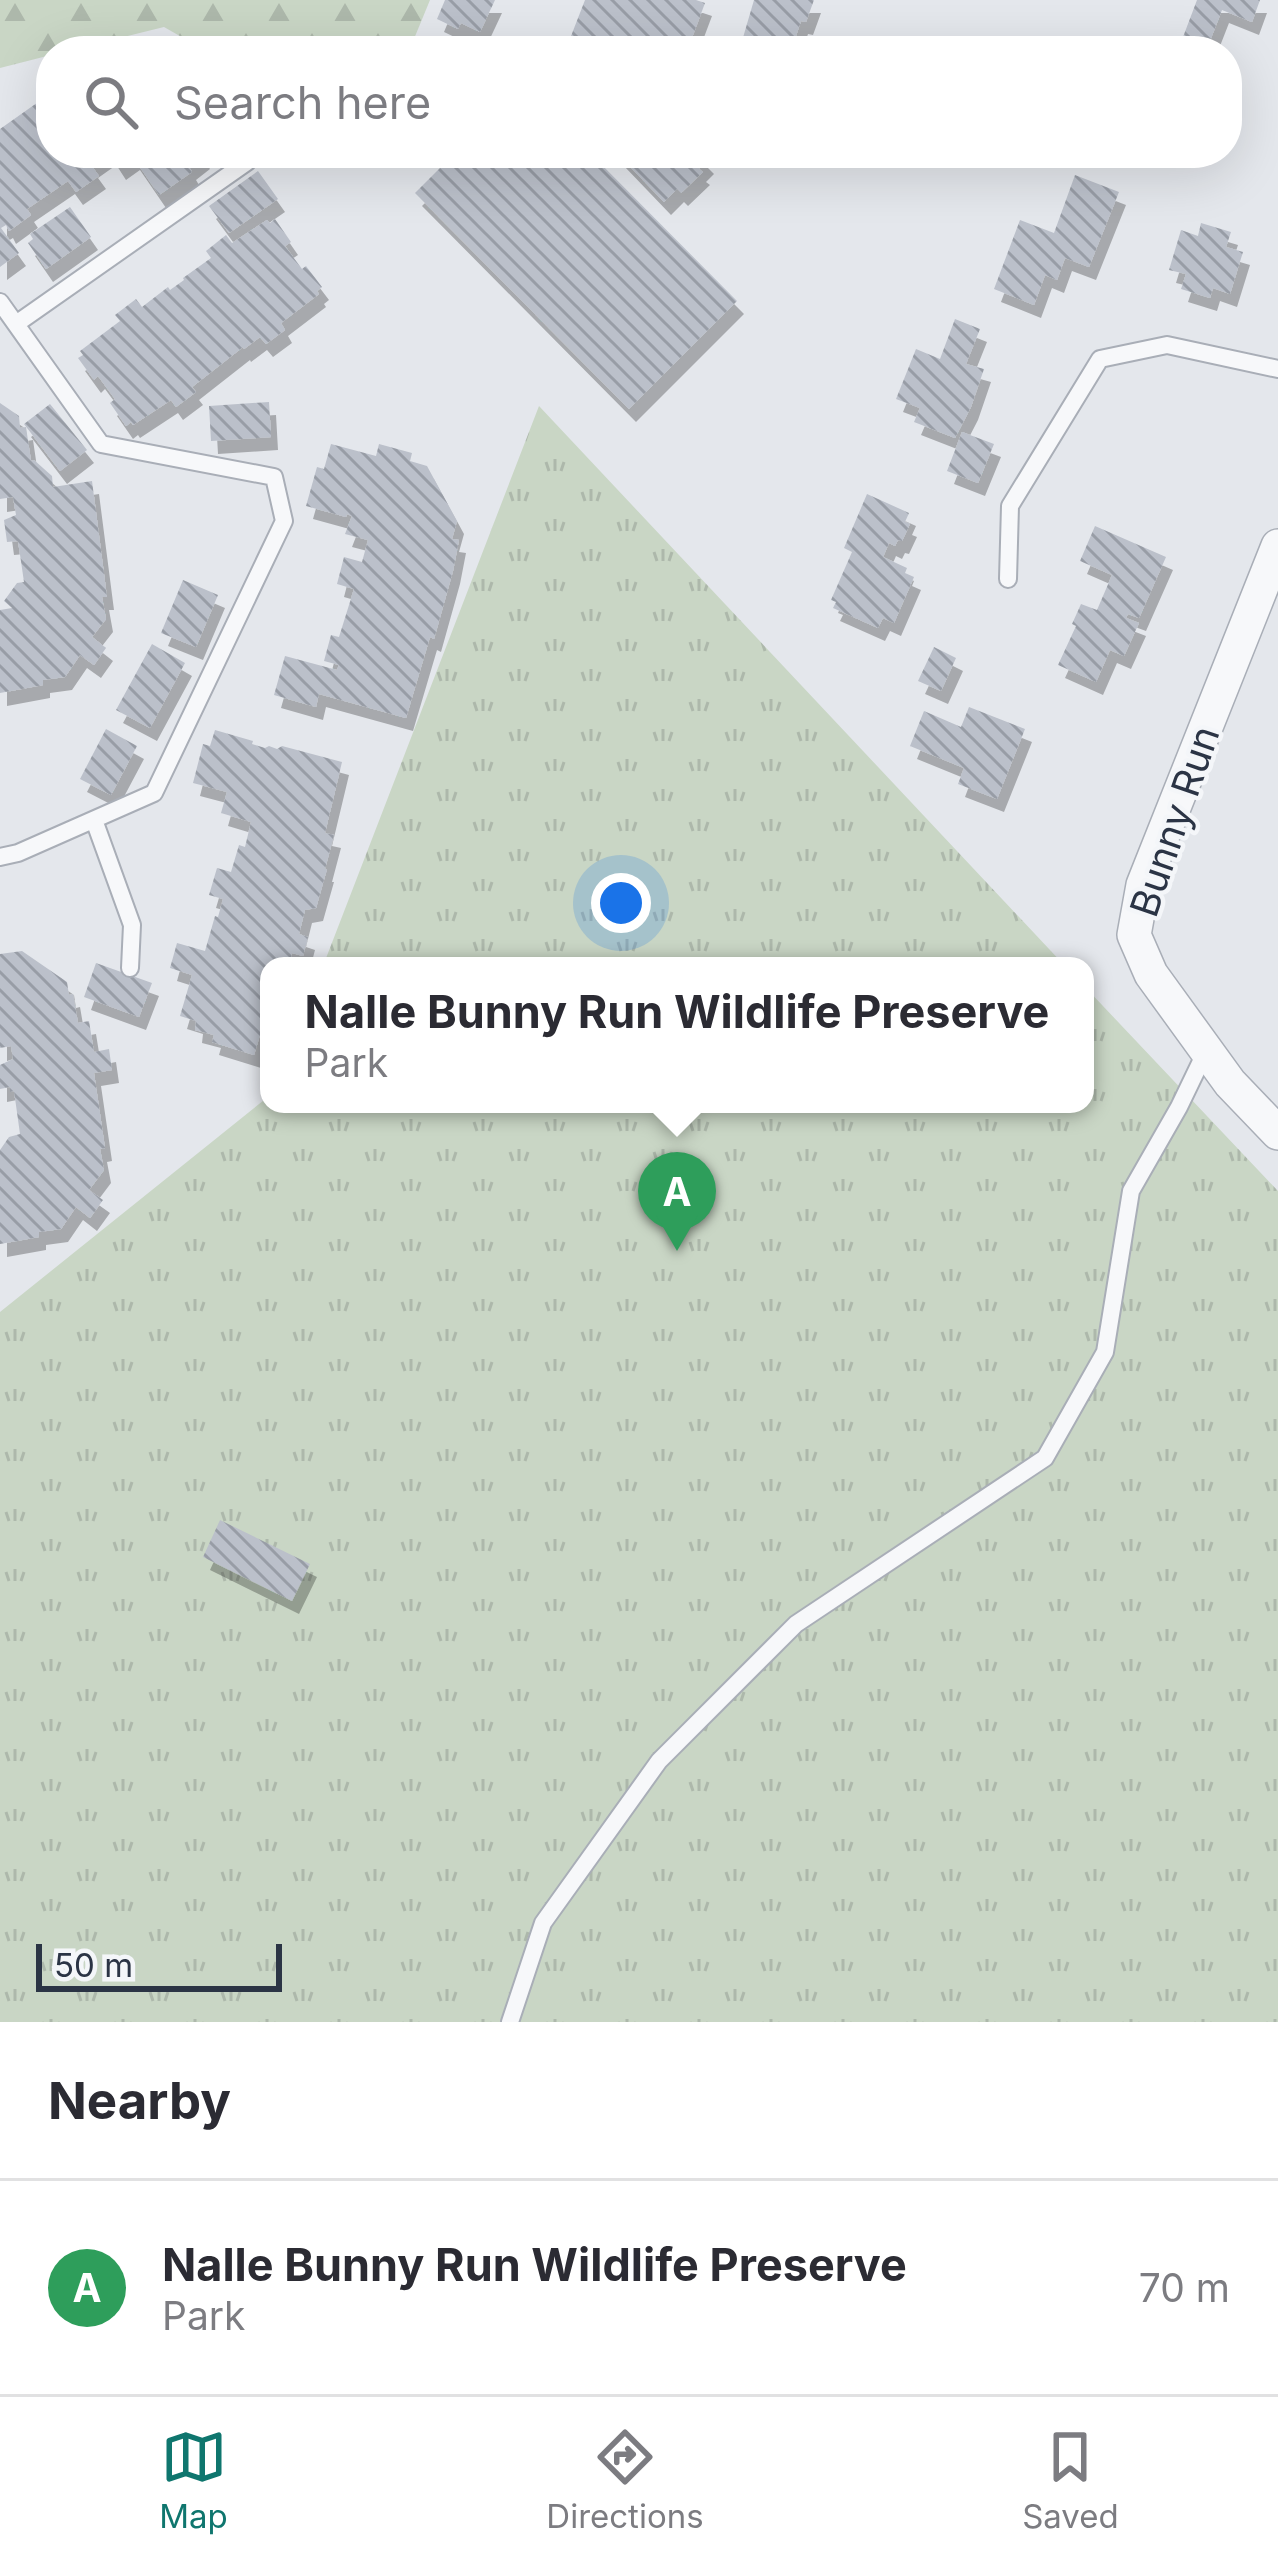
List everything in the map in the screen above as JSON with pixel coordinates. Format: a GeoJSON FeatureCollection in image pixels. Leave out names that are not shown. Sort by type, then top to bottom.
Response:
{"type":"FeatureCollection","features":[{"type":"Feature","properties":{"kind":"street","name":"Bunny Run"},"geometry":{"type":"LineString","coordinates":[[1278,546],[1143,885],[1134,935],[1151,974],[1206,1050],[1278,1133]]}},
{"type":"Feature","properties":{"kind":"lane"},"geometry":{"type":"LineString","coordinates":[[16,324],[239,168]]}},
{"type":"Feature","properties":{"kind":"lane"},"geometry":{"type":"LineString","coordinates":[[0,302],[101,444],[274,477],[284,521],[154,793],[0,857]]}},
{"type":"Feature","properties":{"kind":"lane"},"geometry":{"type":"LineString","coordinates":[[1008,579],[1010,506],[1100,359],[1167,344],[1278,369]]}},
{"type":"Feature","properties":{"kind":"lane"},"geometry":{"type":"LineString","coordinates":[[94,820],[132,925],[130,968]]}},
{"type":"Feature","properties":{"kind":"lane"},"geometry":{"type":"LineString","coordinates":[[510,2022],[543,1923],[659,1761],[796,1624],[1046,1458],[1105,1352],[1131,1191],[1206,1050]]}},
{"type":"Feature","properties":{"kind":"green space"},"geometry":{"type":"Polygon","coordinates":[[[0,0],[430,0],[415,36],[180,36],[164,27],[128,36],[36,36],[36,59],[0,68],[0,0]]]}},
{"type":"Feature","properties":{"kind":"green space"},"geometry":{"type":"Polygon","coordinates":[[[539,406],[1057,957],[326,957],[539,406]]]}},
{"type":"Feature","properties":{"kind":"green space"},"geometry":{"type":"Polygon","coordinates":[[[1094,997],[1278,1191],[1278,2022],[0,2022],[0,1312],[260,1103],[260,1113],[1094,1113],[1094,997]]]}},
{"type":"Feature","properties":{"kind":"building"},"geometry":{"type":"Polygon","coordinates":[[[445,0],[495,0],[480,32],[437,19],[445,0]]]}},
{"type":"Feature","properties":{"kind":"building"},"geometry":{"type":"Polygon","coordinates":[[[585,0],[705,3],[693,36],[571,36],[585,0]]]}},
{"type":"Feature","properties":{"kind":"building"},"geometry":{"type":"Polygon","coordinates":[[[754,0],[814,0],[796,36],[743,36],[754,0]]]}},
{"type":"Feature","properties":{"kind":"building"},"geometry":{"type":"Polygon","coordinates":[[[1197,0],[1260,0],[1252,22],[1222,10],[1212,36],[1183,36],[1197,0]]]}},
{"type":"Feature","properties":{"kind":"building"},"geometry":{"type":"Polygon","coordinates":[[[36,104],[36,168],[93,168],[99,176],[76,192],[68,181],[27,209],[31,215],[9,231],[6,225],[1,228],[19,253],[0,267],[0,129],[36,104]]]}},
{"type":"Feature","properties":{"kind":"building"},"geometry":{"type":"Polygon","coordinates":[[[141,168],[190,168],[192,172],[159,195],[141,168]]]}},
{"type":"Feature","properties":{"kind":"building"},"geometry":{"type":"Polygon","coordinates":[[[440,168],[605,168],[737,301],[629,409],[415,193],[440,168]]]}},
{"type":"Feature","properties":{"kind":"building"},"geometry":{"type":"Polygon","coordinates":[[[631,168],[700,168],[703,172],[681,193],[677,189],[664,202],[631,168]]]}},
{"type":"Feature","properties":{"kind":"building"},"geometry":{"type":"Polygon","coordinates":[[[258,171],[278,199],[229,233],[209,206],[258,171]]]}},
{"type":"Feature","properties":{"kind":"building"},"geometry":{"type":"Polygon","coordinates":[[[1075,175],[1119,192],[1089,267],[1065,258],[1057,280],[1045,275],[1034,305],[994,289],[1020,220],[1054,233],[1075,175]]]}},
{"type":"Feature","properties":{"kind":"building"},"geometry":{"type":"Polygon","coordinates":[[[70,207],[91,237],[46,269],[28,243],[33,239],[30,234],[70,207]]]}},
{"type":"Feature","properties":{"kind":"building"},"geometry":{"type":"Polygon","coordinates":[[[275,219],[291,242],[285,246],[322,287],[319,294],[281,323],[285,330],[266,344],[260,337],[243,347],[192,387],[196,392],[176,407],[171,400],[126,426],[110,403],[115,399],[78,358],[83,355],[80,351],[120,321],[115,315],[136,299],[142,307],[184,280],[211,258],[206,251],[226,235],[232,243],[275,219]]]}},
{"type":"Feature","properties":{"kind":"building"},"geometry":{"type":"Polygon","coordinates":[[[1201,223],[1231,232],[1226,247],[1243,252],[1230,294],[1213,288],[1210,298],[1181,289],[1186,274],[1169,270],[1181,230],[1198,236],[1201,223]]]}},
{"type":"Feature","properties":{"kind":"building"},"geometry":{"type":"Polygon","coordinates":[[[955,319],[980,329],[966,364],[984,369],[955,438],[914,422],[920,408],[896,399],[916,349],[940,359],[955,319]]]}},
{"type":"Feature","properties":{"kind":"building"},"geometry":{"type":"Polygon","coordinates":[[[269,402],[271,437],[211,441],[209,406],[269,402]]]}},
{"type":"Feature","properties":{"kind":"building"},"geometry":{"type":"Polygon","coordinates":[[[0,403],[19,416],[20,428],[26,427],[31,461],[52,476],[53,487],[92,481],[107,597],[102,597],[106,619],[92,637],[106,648],[94,665],[80,655],[65,677],[0,693],[0,610],[12,608],[4,601],[17,583],[24,582],[18,541],[7,542],[4,520],[16,515],[13,497],[0,499],[0,403]]]}},
{"type":"Feature","properties":{"kind":"building"},"geometry":{"type":"Polygon","coordinates":[[[50,404],[87,450],[60,471],[24,424],[50,404]]]}},
{"type":"Feature","properties":{"kind":"building"},"geometry":{"type":"Polygon","coordinates":[[[962,432],[994,444],[978,483],[947,471],[962,432]]]}},
{"type":"Feature","properties":{"kind":"building"},"geometry":{"type":"Polygon","coordinates":[[[331,444],[376,456],[379,444],[412,453],[410,461],[427,466],[457,521],[453,571],[406,718],[319,694],[316,707],[274,695],[285,656],[337,670],[339,665],[324,661],[331,635],[339,637],[354,589],[337,584],[344,557],[362,562],[368,540],[345,534],[352,516],[306,506],[317,467],[324,469],[331,444]]]}},
{"type":"Feature","properties":{"kind":"building"},"geometry":{"type":"Polygon","coordinates":[[[867,494],[909,513],[905,522],[910,524],[902,541],[895,546],[889,543],[883,557],[907,568],[905,573],[914,577],[894,623],[883,618],[878,628],[833,608],[836,602],[831,600],[852,552],[844,548],[867,494]]]}},
{"type":"Feature","properties":{"kind":"building"},"geometry":{"type":"Polygon","coordinates":[[[1095,526],[1166,557],[1139,618],[1128,614],[1126,618],[1139,623],[1124,656],[1110,650],[1096,682],[1058,665],[1081,604],[1097,610],[1112,575],[1080,561],[1095,526]]]}},
{"type":"Feature","properties":{"kind":"building"},"geometry":{"type":"Polygon","coordinates":[[[183,580],[218,595],[196,647],[161,633],[183,580]]]}},
{"type":"Feature","properties":{"kind":"building"},"geometry":{"type":"Polygon","coordinates":[[[152,644],[185,663],[150,728],[116,710],[152,644]]]}},
{"type":"Feature","properties":{"kind":"building"},"geometry":{"type":"Polygon","coordinates":[[[934,647],[956,658],[941,691],[918,681],[934,647]]]}},
{"type":"Feature","properties":{"kind":"building"},"geometry":{"type":"Polygon","coordinates":[[[969,707],[1025,729],[997,799],[958,784],[964,768],[910,746],[924,711],[961,727],[969,707]]]}},
{"type":"Feature","properties":{"kind":"building"},"geometry":{"type":"Polygon","coordinates":[[[106,729],[137,746],[111,795],[80,779],[106,729]]]}},
{"type":"Feature","properties":{"kind":"building"},"geometry":{"type":"Polygon","coordinates":[[[215,730],[265,748],[282,746],[342,762],[325,833],[334,835],[327,869],[316,908],[305,910],[299,934],[308,937],[303,956],[260,957],[260,1035],[254,1055],[212,1042],[214,1035],[195,1030],[196,1021],[180,1016],[192,975],[170,968],[177,943],[205,951],[223,899],[209,895],[217,868],[231,872],[239,845],[245,847],[251,822],[221,813],[227,792],[193,783],[203,744],[210,746],[215,730]]]}},
{"type":"Feature","properties":{"kind":"building"},"geometry":{"type":"Polygon","coordinates":[[[22,951],[67,982],[78,1023],[89,1021],[94,1052],[109,1049],[112,1070],[94,1073],[104,1170],[89,1190],[103,1200],[90,1218],[76,1207],[61,1229],[0,1244],[0,1150],[9,1137],[20,1134],[14,1091],[0,1089],[0,1065],[13,1059],[11,1046],[0,1048],[0,954],[22,951]]]}},
{"type":"Feature","properties":{"kind":"building"},"geometry":{"type":"Polygon","coordinates":[[[96,963],[152,983],[139,1017],[84,997],[96,963]]]}},
{"type":"Feature","properties":{"kind":"building"},"geometry":{"type":"Polygon","coordinates":[[[220,1520],[310,1564],[292,1601],[203,1557],[220,1520]]]}},
{"type":"Feature","properties":{"kind":"place","name":"Nalle Bunny Run Wildlife Preserve"},"geometry":{"type":"Point","coordinates":[677,1251]}}]}
